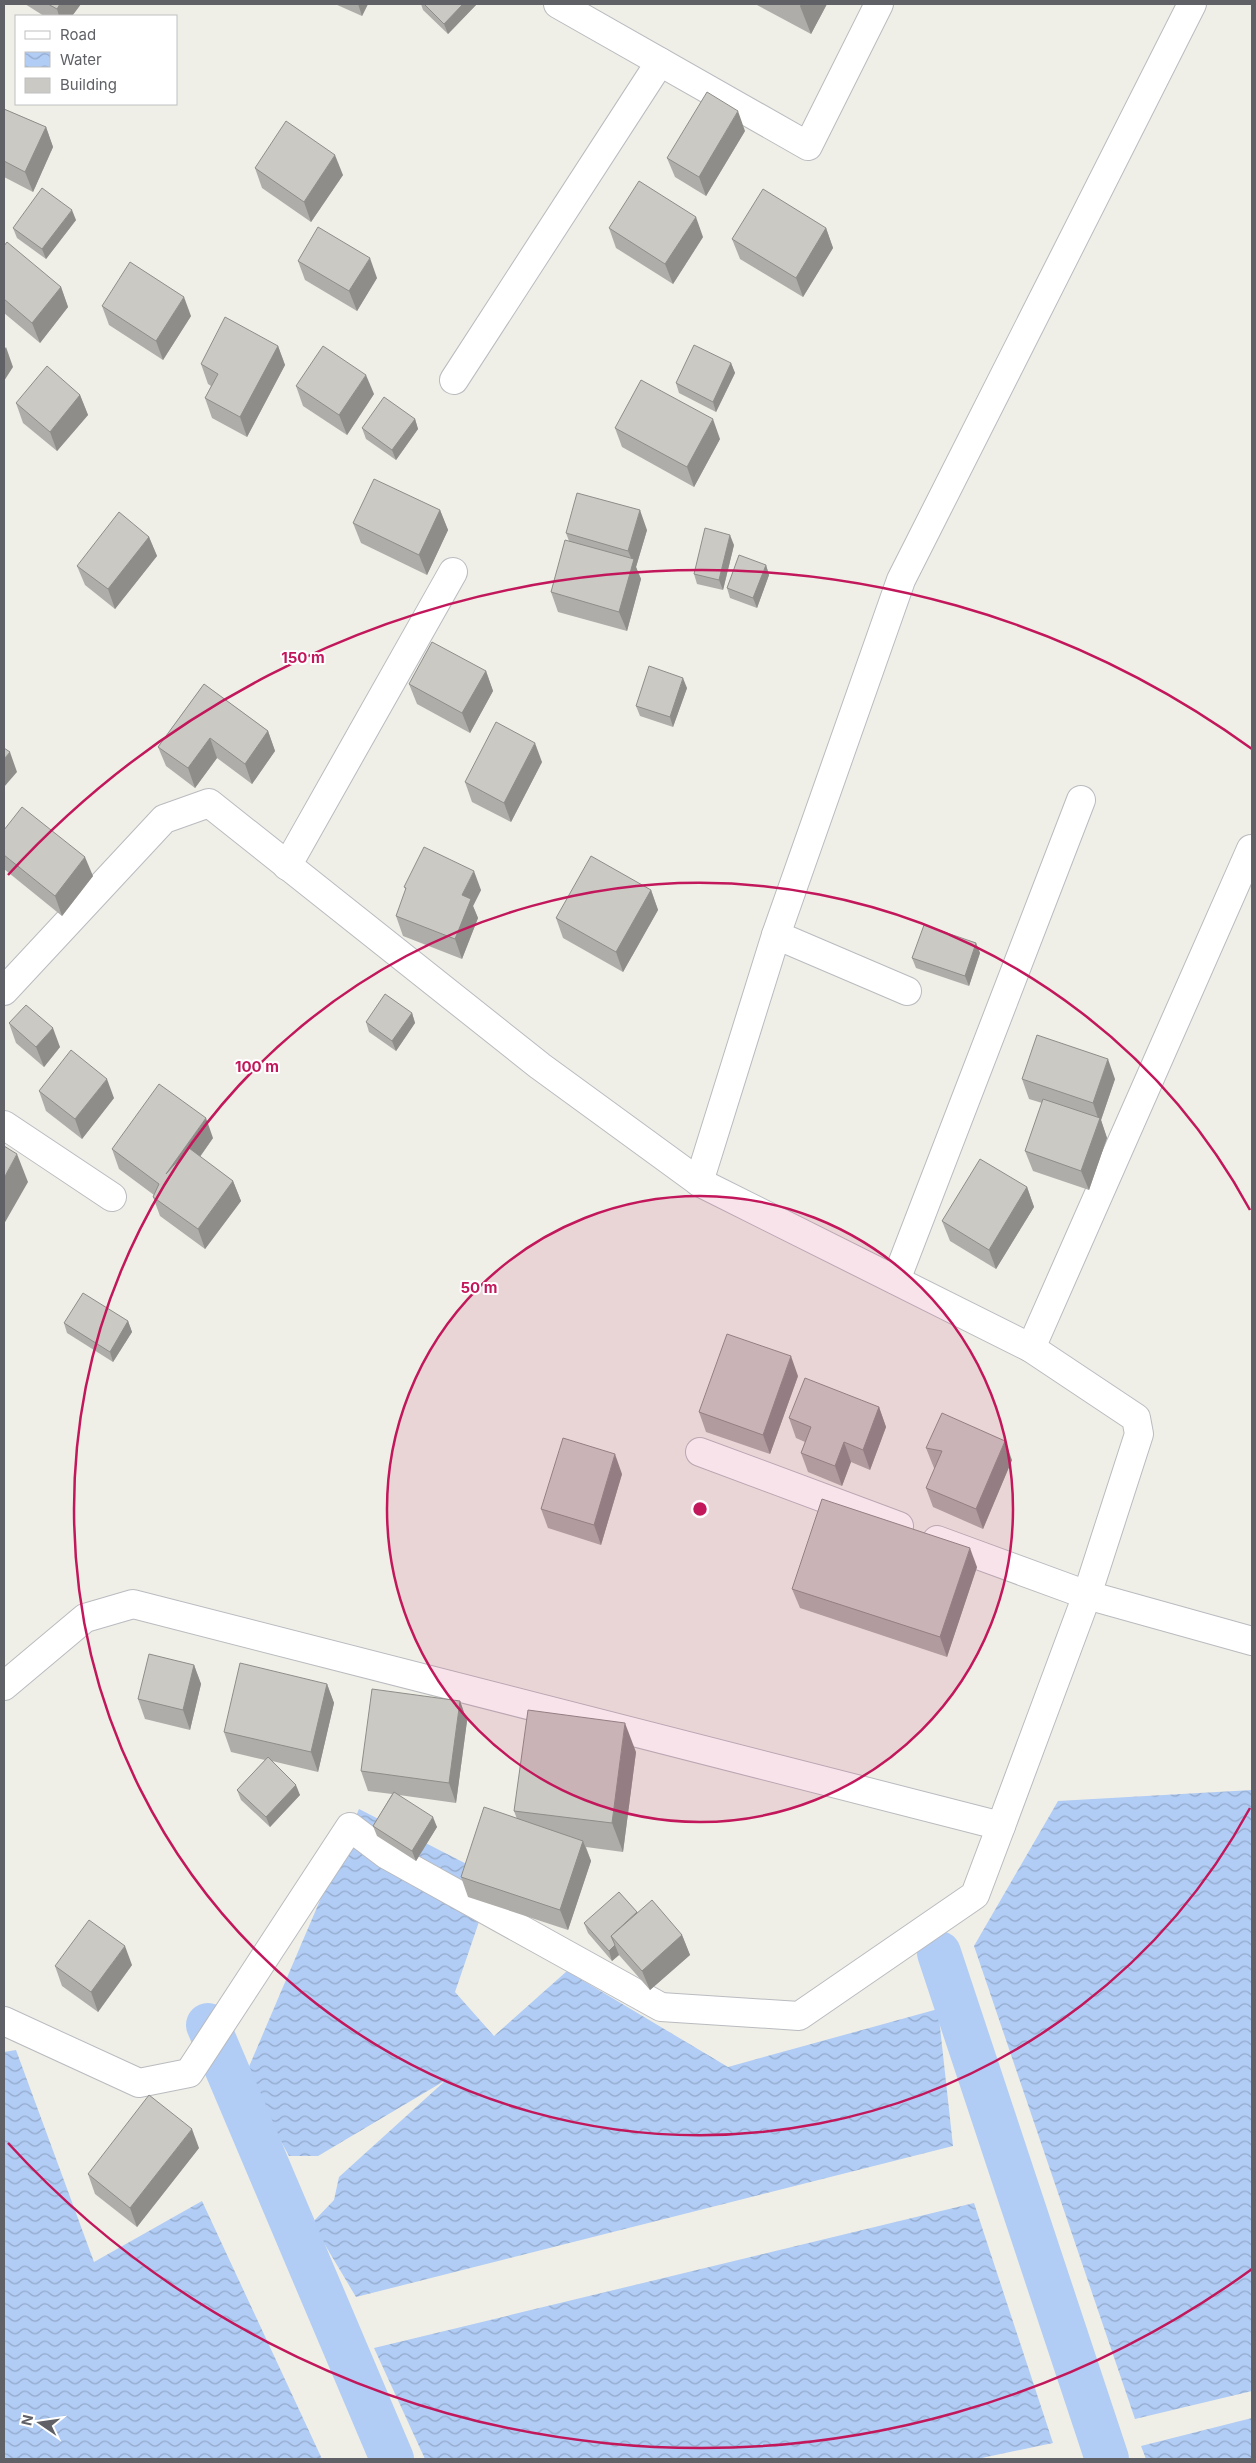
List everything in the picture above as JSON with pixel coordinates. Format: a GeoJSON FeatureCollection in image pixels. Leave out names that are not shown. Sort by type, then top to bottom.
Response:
{"type":"FeatureCollection","features":[{"type":"Feature","properties":{"kind":"street"},"geometry":{"type":"LineString","coordinates":[[558,4],[808,146],[879,4]]}},
{"type":"Feature","properties":{"kind":"street"},"geometry":{"type":"LineString","coordinates":[[699,1182],[776,935],[901,580],[1192,4]]}},
{"type":"Feature","properties":{"kind":"street"},"geometry":{"type":"LineString","coordinates":[[454,380],[660,62]]}},
{"type":"Feature","properties":{"kind":"street"},"geometry":{"type":"LineString","coordinates":[[288,866],[454,572]]}},
{"type":"Feature","properties":{"kind":"street"},"geometry":{"type":"LineString","coordinates":[[896,1280],[1081,800]]}},
{"type":"Feature","properties":{"kind":"street"},"geometry":{"type":"LineString","coordinates":[[4,991],[164,819],[209,803],[540,1066],[699,1182],[1032,1348],[1136,1418],[1139,1434],[1087,1595],[975,1895],[799,2016],[661,2007],[387,1855],[350,1827],[188,2073],[139,2083],[4,2021]]}},
{"type":"Feature","properties":{"kind":"street"},"geometry":{"type":"LineString","coordinates":[[1032,1348],[1251,849]]}},
{"type":"Feature","properties":{"kind":"street"},"geometry":{"type":"LineString","coordinates":[[776,935],[907,991]]}},
{"type":"Feature","properties":{"kind":"street"},"geometry":{"type":"LineString","coordinates":[[4,1126],[112,1198]]}},
{"type":"Feature","properties":{"kind":"street"},"geometry":{"type":"LineString","coordinates":[[700,1452],[1087,1595],[1252,1641]]}},
{"type":"Feature","properties":{"kind":"street"},"geometry":{"type":"LineString","coordinates":[[4,1686],[85,1618],[133,1604],[1001,1826]]}},
{"type":"Feature","properties":{"kind":"water"},"geometry":{"type":"Polygon","coordinates":[[[1252,1790],[1252,2391],[1135,2419],[974,1946],[1058,1801],[1252,1790]]]}},
{"type":"Feature","properties":{"kind":"water"},"geometry":{"type":"Polygon","coordinates":[[[359,1809],[494,1878],[455,1992],[494,2036],[567,1971],[728,2067],[938,2009],[953,2146],[356,2297],[312,2223],[334,2200],[339,2177],[446,2080],[318,2156],[289,2156],[245,2076],[359,1809]]]}},
{"type":"Feature","properties":{"kind":"water"},"geometry":{"type":"Polygon","coordinates":[[[16,2050],[94,2262],[202,2201],[322,2459],[4,2459],[4,2052],[16,2050]]]}},
{"type":"Feature","properties":{"kind":"water"},"geometry":{"type":"Polygon","coordinates":[[[974,2203],[1053,2443],[977,2459],[425,2459],[374,2348],[974,2203]]]}},
{"type":"Feature","properties":{"kind":"water"},"geometry":{"type":"Polygon","coordinates":[[[1252,2418],[1252,2459],[1146,2459],[1141,2446],[1252,2418]]]}},
{"type":"Feature","properties":{"kind":"building"},"geometry":{"type":"Polygon","coordinates":[[[48,4],[60,4],[57,9],[48,4]]]}},
{"type":"Feature","properties":{"kind":"building"},"geometry":{"type":"Polygon","coordinates":[[[424,4],[463,4],[444,24],[424,4]]]}},
{"type":"Feature","properties":{"kind":"building"},"geometry":{"type":"Polygon","coordinates":[[[707,92],[738,111],[699,177],[667,158],[707,92]]]}},
{"type":"Feature","properties":{"kind":"building"},"geometry":{"type":"Polygon","coordinates":[[[4,109],[46,127],[25,172],[4,161],[4,109]]]}},
{"type":"Feature","properties":{"kind":"building"},"geometry":{"type":"Polygon","coordinates":[[[286,121],[335,155],[304,202],[255,168],[286,121]]]}},
{"type":"Feature","properties":{"kind":"building"},"geometry":{"type":"Polygon","coordinates":[[[639,181],[696,217],[665,264],[609,228],[639,181]]]}},
{"type":"Feature","properties":{"kind":"building"},"geometry":{"type":"Polygon","coordinates":[[[42,188],[72,210],[42,249],[13,228],[42,188]]]}},
{"type":"Feature","properties":{"kind":"building"},"geometry":{"type":"Polygon","coordinates":[[[763,189],[826,228],[796,278],[732,239],[763,189]]]}},
{"type":"Feature","properties":{"kind":"building"},"geometry":{"type":"Polygon","coordinates":[[[318,227],[370,258],[349,291],[298,261],[318,227]]]}},
{"type":"Feature","properties":{"kind":"building"},"geometry":{"type":"Polygon","coordinates":[[[7,242],[61,287],[32,323],[4,299],[4,246],[7,242]]]}},
{"type":"Feature","properties":{"kind":"building"},"geometry":{"type":"Polygon","coordinates":[[[130,262],[184,297],[156,341],[102,306],[130,262]]]}},
{"type":"Feature","properties":{"kind":"building"},"geometry":{"type":"Polygon","coordinates":[[[225,317],[278,346],[240,417],[205,398],[218,374],[201,364],[225,317]]]}},
{"type":"Feature","properties":{"kind":"building"},"geometry":{"type":"Polygon","coordinates":[[[694,345],[731,363],[713,402],[676,383],[694,345]]]}},
{"type":"Feature","properties":{"kind":"building"},"geometry":{"type":"Polygon","coordinates":[[[323,346],[366,375],[339,415],[296,386],[323,346]]]}},
{"type":"Feature","properties":{"kind":"building"},"geometry":{"type":"Polygon","coordinates":[[[47,366],[80,395],[50,432],[16,403],[47,366]]]}},
{"type":"Feature","properties":{"kind":"building"},"geometry":{"type":"Polygon","coordinates":[[[641,380],[713,419],[687,467],[615,428],[641,380]]]}},
{"type":"Feature","properties":{"kind":"building"},"geometry":{"type":"Polygon","coordinates":[[[384,397],[415,419],[392,450],[362,428],[384,397]]]}},
{"type":"Feature","properties":{"kind":"building"},"geometry":{"type":"Polygon","coordinates":[[[374,479],[440,510],[419,555],[353,523],[374,479]]]}},
{"type":"Feature","properties":{"kind":"building"},"geometry":{"type":"Polygon","coordinates":[[[577,493],[640,510],[628,551],[566,533],[577,493]]]}},
{"type":"Feature","properties":{"kind":"building"},"geometry":{"type":"Polygon","coordinates":[[[119,512],[149,537],[108,589],[77,566],[119,512]]]}},
{"type":"Feature","properties":{"kind":"building"},"geometry":{"type":"Polygon","coordinates":[[[705,528],[730,535],[719,580],[694,574],[705,528]]]}},
{"type":"Feature","properties":{"kind":"building"},"geometry":{"type":"Polygon","coordinates":[[[565,540],[634,559],[619,612],[551,592],[565,540]]]}},
{"type":"Feature","properties":{"kind":"building"},"geometry":{"type":"Polygon","coordinates":[[[739,555],[766,565],[753,598],[727,588],[739,555]]]}},
{"type":"Feature","properties":{"kind":"building"},"geometry":{"type":"Polygon","coordinates":[[[432,642],[486,671],[462,713],[409,684],[432,642]]]}},
{"type":"Feature","properties":{"kind":"building"},"geometry":{"type":"Polygon","coordinates":[[[649,666],[683,678],[670,717],[636,706],[649,666]]]}},
{"type":"Feature","properties":{"kind":"building"},"geometry":{"type":"Polygon","coordinates":[[[204,684],[268,731],[245,764],[210,738],[188,768],[158,747],[204,684]]]}},
{"type":"Feature","properties":{"kind":"building"},"geometry":{"type":"Polygon","coordinates":[[[496,722],[535,743],[504,803],[465,782],[496,722]]]}},
{"type":"Feature","properties":{"kind":"building"},"geometry":{"type":"Polygon","coordinates":[[[4,748],[10,752],[4,759],[4,748]]]}},
{"type":"Feature","properties":{"kind":"building"},"geometry":{"type":"Polygon","coordinates":[[[22,807],[85,857],[55,896],[4,855],[4,830],[22,807]]]}},
{"type":"Feature","properties":{"kind":"building"},"geometry":{"type":"Polygon","coordinates":[[[424,847],[474,871],[462,895],[471,899],[455,939],[396,916],[406,888],[404,887],[424,847]]]}},
{"type":"Feature","properties":{"kind":"building"},"geometry":{"type":"Polygon","coordinates":[[[591,856],[651,890],[616,952],[556,918],[591,856]]]}},
{"type":"Feature","properties":{"kind":"building"},"geometry":{"type":"Polygon","coordinates":[[[924,925],[976,943],[965,976],[912,958],[924,925]]]}},
{"type":"Feature","properties":{"kind":"building"},"geometry":{"type":"Polygon","coordinates":[[[385,994],[412,1013],[392,1041],[366,1022],[385,994]]]}},
{"type":"Feature","properties":{"kind":"building"},"geometry":{"type":"Polygon","coordinates":[[[26,1005],[53,1028],[36,1047],[9,1023],[26,1005]]]}},
{"type":"Feature","properties":{"kind":"building"},"geometry":{"type":"Polygon","coordinates":[[[1037,1035],[1108,1059],[1093,1103],[1022,1079],[1037,1035]]]}},
{"type":"Feature","properties":{"kind":"building"},"geometry":{"type":"Polygon","coordinates":[[[71,1050],[107,1079],[75,1119],[39,1091],[71,1050]]]}},
{"type":"Feature","properties":{"kind":"building"},"geometry":{"type":"Polygon","coordinates":[[[159,1084],[206,1118],[166,1174],[189,1148],[233,1181],[198,1229],[153,1197],[159,1184],[112,1149],[159,1084]]]}},
{"type":"Feature","properties":{"kind":"building"},"geometry":{"type":"Polygon","coordinates":[[[1043,1099],[1100,1118],[1081,1171],[1025,1151],[1043,1099]]]}},
{"type":"Feature","properties":{"kind":"building"},"geometry":{"type":"Polygon","coordinates":[[[4,1146],[17,1154],[4,1178],[4,1146]]]}},
{"type":"Feature","properties":{"kind":"building"},"geometry":{"type":"Polygon","coordinates":[[[980,1159],[1027,1187],[989,1250],[942,1221],[980,1159]]]}},
{"type":"Feature","properties":{"kind":"building"},"geometry":{"type":"Polygon","coordinates":[[[83,1293],[128,1321],[110,1352],[64,1323],[83,1293]]]}},
{"type":"Feature","properties":{"kind":"building"},"geometry":{"type":"Polygon","coordinates":[[[727,1334],[791,1356],[763,1435],[699,1412],[727,1334]]]}},
{"type":"Feature","properties":{"kind":"building"},"geometry":{"type":"Polygon","coordinates":[[[805,1378],[879,1407],[863,1450],[844,1442],[835,1466],[801,1453],[811,1427],[789,1418],[805,1378]]]}},
{"type":"Feature","properties":{"kind":"building"},"geometry":{"type":"Polygon","coordinates":[[[942,1413],[1005,1441],[976,1509],[926,1488],[942,1451],[926,1448],[942,1413]]]}},
{"type":"Feature","properties":{"kind":"building"},"geometry":{"type":"Polygon","coordinates":[[[563,1438],[615,1454],[594,1525],[541,1509],[563,1438]]]}},
{"type":"Feature","properties":{"kind":"building"},"geometry":{"type":"Polygon","coordinates":[[[822,1499],[970,1548],[940,1637],[792,1589],[822,1499]]]}},
{"type":"Feature","properties":{"kind":"building"},"geometry":{"type":"Polygon","coordinates":[[[149,1654],[194,1665],[183,1710],[138,1699],[149,1654]]]}},
{"type":"Feature","properties":{"kind":"building"},"geometry":{"type":"Polygon","coordinates":[[[240,1663],[327,1684],[311,1752],[224,1732],[240,1663]]]}},
{"type":"Feature","properties":{"kind":"building"},"geometry":{"type":"Polygon","coordinates":[[[372,1689],[460,1701],[449,1783],[361,1771],[372,1689]]]}},
{"type":"Feature","properties":{"kind":"building"},"geometry":{"type":"Polygon","coordinates":[[[528,1710],[625,1723],[612,1823],[514,1811],[528,1710]]]}},
{"type":"Feature","properties":{"kind":"building"},"geometry":{"type":"Polygon","coordinates":[[[268,1757],[296,1785],[266,1817],[237,1790],[268,1757]]]}},
{"type":"Feature","properties":{"kind":"building"},"geometry":{"type":"Polygon","coordinates":[[[394,1792],[433,1817],[412,1851],[373,1826],[394,1792]]]}},
{"type":"Feature","properties":{"kind":"building"},"geometry":{"type":"Polygon","coordinates":[[[484,1807],[583,1841],[560,1910],[461,1877],[484,1807]]]}},
{"type":"Feature","properties":{"kind":"building"},"geometry":{"type":"Polygon","coordinates":[[[619,1892],[637,1912],[611,1936],[615,1945],[609,1951],[584,1923],[619,1892]]]}},
{"type":"Feature","properties":{"kind":"building"},"geometry":{"type":"Polygon","coordinates":[[[652,1900],[682,1935],[642,1971],[611,1936],[652,1900]]]}},
{"type":"Feature","properties":{"kind":"building"},"geometry":{"type":"Polygon","coordinates":[[[89,1920],[125,1946],[91,1992],[55,1966],[89,1920]]]}},
{"type":"Feature","properties":{"kind":"building"},"geometry":{"type":"Polygon","coordinates":[[[149,2095],[192,2129],[130,2208],[88,2174],[149,2095]]]}},
{"type":"Feature","properties":{"kind":"waterway"},"geometry":{"type":"LineString","coordinates":[[939,1953],[1107,2459]]}},
{"type":"Feature","properties":{"kind":"waterway"},"geometry":{"type":"LineString","coordinates":[[208,2025],[392,2459]]}}]}
